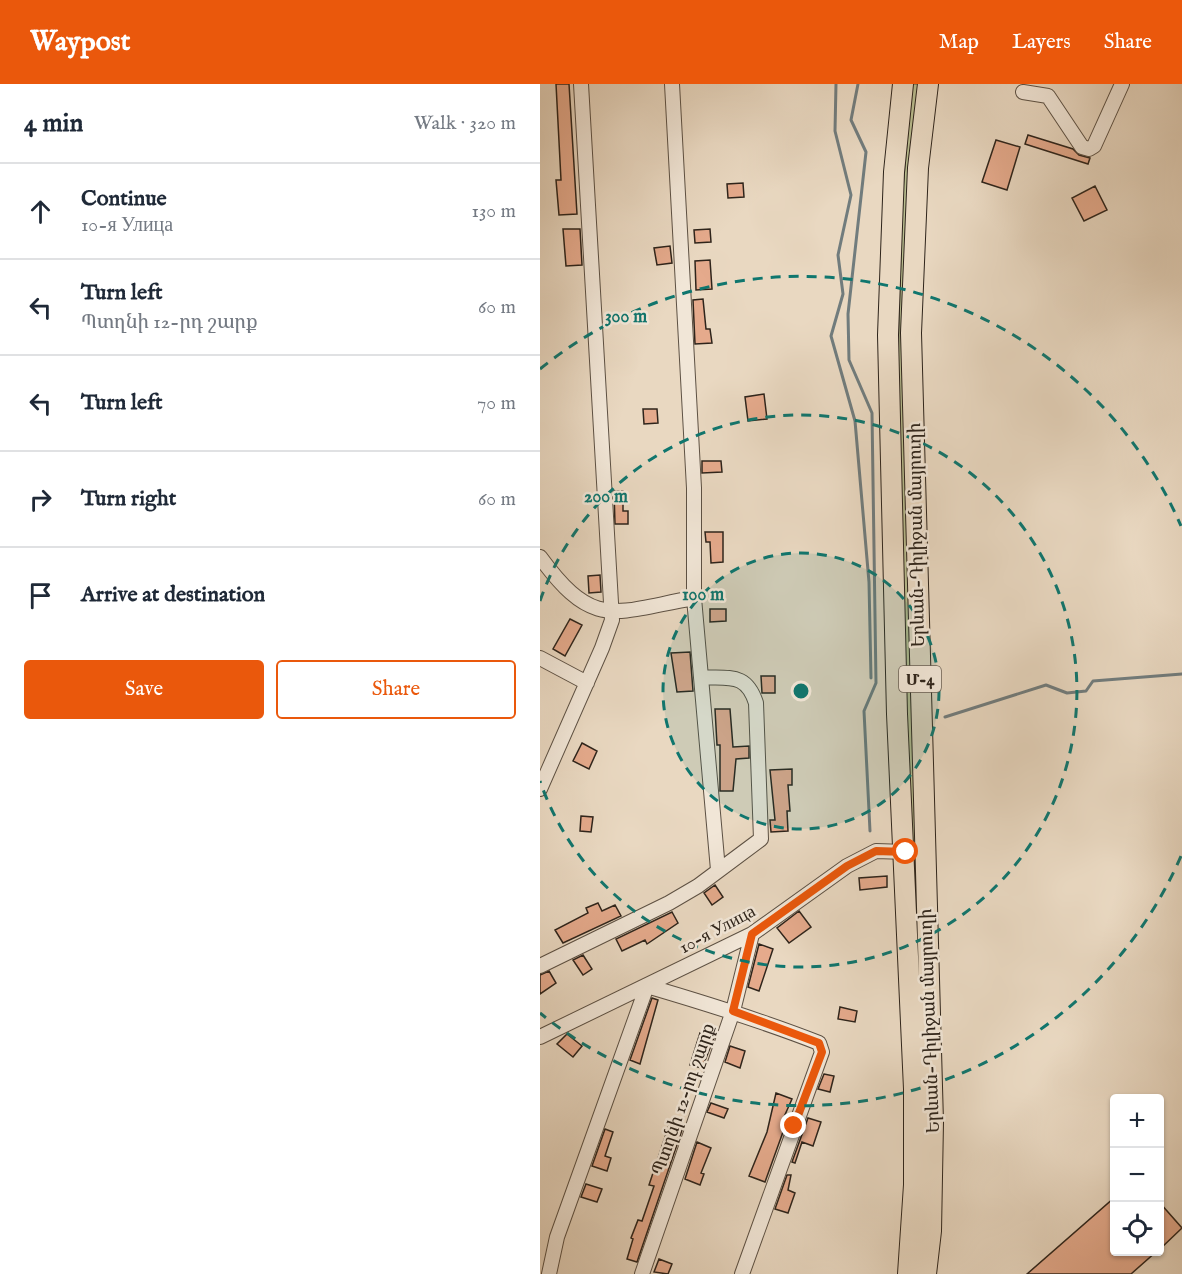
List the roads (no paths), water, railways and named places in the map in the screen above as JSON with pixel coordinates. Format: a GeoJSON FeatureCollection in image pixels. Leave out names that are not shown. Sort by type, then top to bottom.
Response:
{"type":"FeatureCollection","features":[{"type":"Feature","properties":{"kind":"highway","name":"Երևան-Դիլիջան մայրուղի"},"geometry":{"type":"LineString","coordinates":[[903,84],[894,172],[888,334],[897,714],[906,852],[914,1089],[914,1185],[908,1274]]}},
{"type":"Feature","properties":{"kind":"highway","name":"Երևան-Դիլիջան մայրուղի"},"geometry":{"type":"LineString","coordinates":[[926,1274],[931,1231],[933,1111],[911,333],[918,168],[928,84]]}},
{"type":"Feature","properties":{"kind":"street"},"geometry":{"type":"LineString","coordinates":[[540,789],[610,628],[612,612],[580,84]]}},
{"type":"Feature","properties":{"kind":"street"},"geometry":{"type":"LineString","coordinates":[[672,84],[694,488],[694,598],[718,870]]}},
{"type":"Feature","properties":{"kind":"street"},"geometry":{"type":"LineString","coordinates":[[1023,92],[1048,96],[1082,147],[1089,150],[1094,146],[1122,84]]}},
{"type":"Feature","properties":{"kind":"street"},"geometry":{"type":"LineString","coordinates":[[540,557],[568,593],[585,604],[612,612],[694,598]]}},
{"type":"Feature","properties":{"kind":"street"},"geometry":{"type":"LineString","coordinates":[[540,658],[587,683]]}},
{"type":"Feature","properties":{"kind":"street"},"geometry":{"type":"LineString","coordinates":[[540,966],[669,903],[757,844],[763,832],[756,703],[752,689],[740,679],[701,677]]}},
{"type":"Feature","properties":{"kind":"street","name":"10-я Улица"},"geometry":{"type":"LineString","coordinates":[[540,1037],[752,934],[847,866],[876,851],[906,852]]}},
{"type":"Feature","properties":{"kind":"street","name":"Պտղնի 12-րդ շարք"},"geometry":{"type":"LineString","coordinates":[[642,1274],[733,1011],[752,934]]}},
{"type":"Feature","properties":{"kind":"street"},"geometry":{"type":"LineString","coordinates":[[549,1274],[557,1237],[647,986],[733,1011],[819,1043],[822,1052],[742,1274]]}},
{"type":"Feature","properties":{"kind":"waterway"},"geometry":{"type":"LineString","coordinates":[[836,84],[835,131],[851,195],[838,255],[843,294],[831,336],[855,421],[869,582],[871,678]]}},
{"type":"Feature","properties":{"kind":"waterway"},"geometry":{"type":"LineString","coordinates":[[858,84],[851,120],[866,152],[848,314],[849,360],[872,413],[876,683],[864,711],[870,831]]}},
{"type":"Feature","properties":{"kind":"waterway"},"geometry":{"type":"LineString","coordinates":[[945,717],[1046,685],[1067,693],[1086,691],[1093,681],[1182,674]]}}]}
